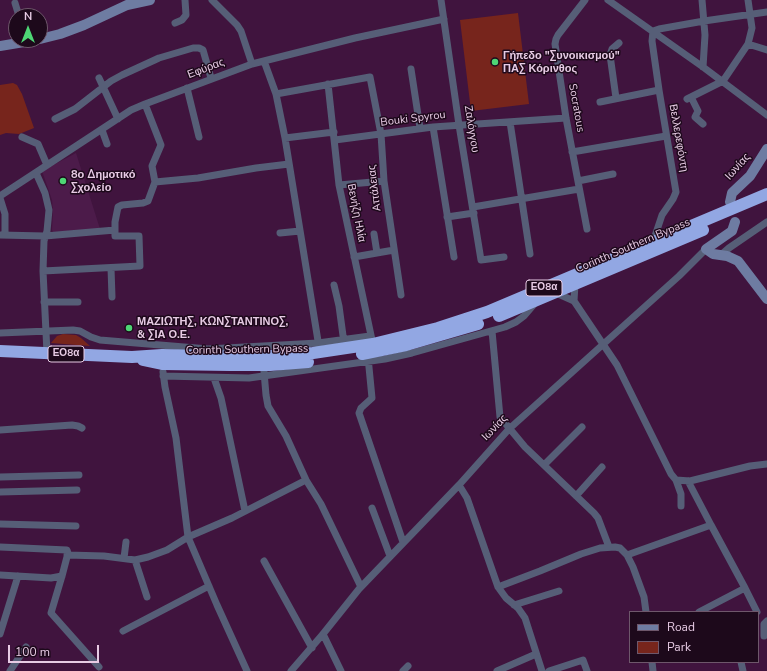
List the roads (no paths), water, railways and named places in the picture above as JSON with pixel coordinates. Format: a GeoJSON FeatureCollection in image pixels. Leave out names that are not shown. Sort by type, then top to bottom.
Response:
{"type":"FeatureCollection","features":[{"type":"Feature","properties":{"kind":"highway","name":"Corinth Southern Bypass"},"geometry":{"type":"LineString","coordinates":[[0,351],[132,357],[208,353],[270,356],[321,356],[344,344],[370,349],[487,312],[767,194]]}},
{"type":"Feature","properties":{"kind":"highway","name":"Corinth Southern Bypass"},"geometry":{"type":"LineString","coordinates":[[132,357],[163,370],[258,365],[406,345],[458,336],[496,317],[538,301],[767,202]]}},
{"type":"Feature","properties":{"kind":"street"},"geometry":{"type":"LineString","coordinates":[[48,37],[84,25],[127,5],[150,0]]}},
{"type":"Feature","properties":{"kind":"street"},"geometry":{"type":"LineString","coordinates":[[174,23],[182,20],[186,15],[185,0]]}},
{"type":"Feature","properties":{"kind":"street"},"geometry":{"type":"LineString","coordinates":[[212,0],[241,31],[252,64]]}},
{"type":"Feature","properties":{"kind":"street","name":"Ζαλόγγου"},"geometry":{"type":"LineString","coordinates":[[441,0],[459,125],[481,260],[504,257]]}},
{"type":"Feature","properties":{"kind":"street","name":"Socratous"},"geometry":{"type":"LineString","coordinates":[[585,0],[556,39],[557,57],[566,118],[587,229]]}},
{"type":"Feature","properties":{"kind":"street"},"geometry":{"type":"LineString","coordinates":[[608,0],[723,81],[767,115]]}},
{"type":"Feature","properties":{"kind":"street"},"geometry":{"type":"LineString","coordinates":[[619,7],[624,0]]}},
{"type":"Feature","properties":{"kind":"street"},"geometry":{"type":"LineString","coordinates":[[702,0],[704,21],[703,67]]}},
{"type":"Feature","properties":{"kind":"street"},"geometry":{"type":"LineString","coordinates":[[703,124],[695,118],[698,111],[689,98],[723,81],[748,44],[752,28],[748,0]]}},
{"type":"Feature","properties":{"kind":"street"},"geometry":{"type":"LineString","coordinates":[[15,3],[17,8]]}},
{"type":"Feature","properties":{"kind":"street"},"geometry":{"type":"LineString","coordinates":[[653,31],[658,28],[767,12]]}},
{"type":"Feature","properties":{"kind":"street","name":"Εφύρας"},"geometry":{"type":"LineString","coordinates":[[0,197],[131,110],[145,104],[211,78],[252,64],[355,38],[444,19]]}},
{"type":"Feature","properties":{"kind":"street","name":"Βελλερεφόντη"},"geometry":{"type":"LineString","coordinates":[[653,31],[652,41],[676,192],[662,215],[653,242]]}},
{"type":"Feature","properties":{"kind":"street"},"geometry":{"type":"LineString","coordinates":[[616,98],[610,56],[612,49],[619,43]]}},
{"type":"Feature","properties":{"kind":"street"},"geometry":{"type":"LineString","coordinates":[[748,44],[767,50]]}},
{"type":"Feature","properties":{"kind":"street"},"geometry":{"type":"LineString","coordinates":[[55,119],[75,109],[104,88],[111,81],[134,69],[159,58],[193,48],[203,50],[211,78]]}},
{"type":"Feature","properties":{"kind":"street"},"geometry":{"type":"LineString","coordinates":[[264,62],[276,94],[285,138],[321,356]]}},
{"type":"Feature","properties":{"kind":"street"},"geometry":{"type":"LineString","coordinates":[[411,69],[420,128]]}},
{"type":"Feature","properties":{"kind":"street"},"geometry":{"type":"LineString","coordinates":[[99,78],[118,119]]}},
{"type":"Feature","properties":{"kind":"street","name":"Αττάλειας"},"geometry":{"type":"LineString","coordinates":[[328,84],[370,78],[381,134],[384,181],[401,295]]}},
{"type":"Feature","properties":{"kind":"street"},"geometry":{"type":"LineString","coordinates":[[276,94],[328,84]]}},
{"type":"Feature","properties":{"kind":"street","name":"Βενήζη Ηλία"},"geometry":{"type":"LineString","coordinates":[[328,84],[339,185],[354,257],[370,349],[372,398],[361,408],[359,413],[403,542]]}},
{"type":"Feature","properties":{"kind":"street"},"geometry":{"type":"LineString","coordinates":[[187,88],[199,137]]}},
{"type":"Feature","properties":{"kind":"street"},"geometry":{"type":"LineString","coordinates":[[600,102],[659,90]]}},
{"type":"Feature","properties":{"kind":"street"},"geometry":{"type":"LineString","coordinates":[[43,271],[140,266],[139,236],[115,236],[115,230],[116,211],[118,207],[148,201],[155,182],[152,166],[161,145],[145,104]]}},
{"type":"Feature","properties":{"kind":"street","name":"Bouki Spyrou"},"geometry":{"type":"LineString","coordinates":[[335,140],[420,128],[566,118]]}},
{"type":"Feature","properties":{"kind":"street"},"geometry":{"type":"LineString","coordinates":[[510,122],[530,254]]}},
{"type":"Feature","properties":{"kind":"street"},"geometry":{"type":"LineString","coordinates":[[433,127],[454,257]]}},
{"type":"Feature","properties":{"kind":"street"},"geometry":{"type":"LineString","coordinates":[[102,130],[107,144]]}},
{"type":"Feature","properties":{"kind":"street"},"geometry":{"type":"LineString","coordinates":[[285,138],[334,132]]}},
{"type":"Feature","properties":{"kind":"street"},"geometry":{"type":"LineString","coordinates":[[572,152],[666,136]]}},
{"type":"Feature","properties":{"kind":"street"},"geometry":{"type":"LineString","coordinates":[[22,137],[38,144],[47,165]]}},
{"type":"Feature","properties":{"kind":"street","name":"Ιωνίας"},"geometry":{"type":"LineString","coordinates":[[730,202],[732,193],[750,176],[767,150]]}},
{"type":"Feature","properties":{"kind":"street"},"geometry":{"type":"LineString","coordinates":[[155,182],[198,178],[289,164]]}},
{"type":"Feature","properties":{"kind":"street"},"geometry":{"type":"LineString","coordinates":[[36,172],[48,201],[49,210],[45,236],[43,271],[46,353]]}},
{"type":"Feature","properties":{"kind":"street"},"geometry":{"type":"LineString","coordinates":[[578,181],[613,174]]}},
{"type":"Feature","properties":{"kind":"street"},"geometry":{"type":"LineString","coordinates":[[339,185],[384,181]]}},
{"type":"Feature","properties":{"kind":"street"},"geometry":{"type":"LineString","coordinates":[[447,217],[522,198],[579,189]]}},
{"type":"Feature","properties":{"kind":"street"},"geometry":{"type":"LineString","coordinates":[[0,197],[5,214],[3,235],[45,236],[115,230]]}},
{"type":"Feature","properties":{"kind":"street","name":"Ιωνίας"},"geometry":{"type":"LineString","coordinates":[[291,671],[312,648],[361,587],[459,485],[509,429],[679,276],[706,249],[732,231],[735,222]]}},
{"type":"Feature","properties":{"kind":"street"},"geometry":{"type":"LineString","coordinates":[[721,255],[767,222]]}},
{"type":"Feature","properties":{"kind":"street"},"geometry":{"type":"LineString","coordinates":[[280,233],[300,230]]}},
{"type":"Feature","properties":{"kind":"street"},"geometry":{"type":"LineString","coordinates":[[374,234],[377,253]]}},
{"type":"Feature","properties":{"kind":"street"},"geometry":{"type":"LineString","coordinates":[[706,249],[713,254],[727,256],[738,261],[767,299]]}},
{"type":"Feature","properties":{"kind":"street"},"geometry":{"type":"LineString","coordinates":[[354,257],[394,250]]}},
{"type":"Feature","properties":{"kind":"street"},"geometry":{"type":"LineString","coordinates":[[111,268],[112,297]]}},
{"type":"Feature","properties":{"kind":"street"},"geometry":{"type":"LineString","coordinates":[[574,301],[575,284]]}},
{"type":"Feature","properties":{"kind":"street"},"geometry":{"type":"LineString","coordinates":[[334,285],[339,306],[344,344]]}},
{"type":"Feature","properties":{"kind":"street"},"geometry":{"type":"LineString","coordinates":[[556,293],[574,301],[604,344],[624,379],[676,480],[681,494],[681,506]]}},
{"type":"Feature","properties":{"kind":"street"},"geometry":{"type":"LineString","coordinates":[[458,336],[492,331],[516,322],[538,301]]}},
{"type":"Feature","properties":{"kind":"street"},"geometry":{"type":"LineString","coordinates":[[44,302],[78,302]]}},
{"type":"Feature","properties":{"kind":"street"},"geometry":{"type":"LineString","coordinates":[[0,333],[73,330],[80,331],[91,337],[108,340],[208,353],[263,348],[321,356]]}},
{"type":"Feature","properties":{"kind":"street"},"geometry":{"type":"LineString","coordinates":[[492,331],[500,417],[509,429],[598,518],[609,547]]}},
{"type":"Feature","properties":{"kind":"street"},"geometry":{"type":"LineString","coordinates":[[106,356],[108,340]]}},
{"type":"Feature","properties":{"kind":"street"},"geometry":{"type":"LineString","coordinates":[[0,344],[0,351]]}},
{"type":"Feature","properties":{"kind":"street"},"geometry":{"type":"LineString","coordinates":[[247,671],[188,537],[179,459],[163,370],[214,378],[249,378],[264,374],[284,373],[321,356]]}},
{"type":"Feature","properties":{"kind":"street"},"geometry":{"type":"LineString","coordinates":[[264,374],[268,406],[286,436],[306,480],[321,504],[361,587]]}},
{"type":"Feature","properties":{"kind":"street"},"geometry":{"type":"LineString","coordinates":[[214,378],[221,398],[245,511]]}},
{"type":"Feature","properties":{"kind":"street"},"geometry":{"type":"LineString","coordinates":[[0,430],[72,425],[82,428]]}},
{"type":"Feature","properties":{"kind":"street"},"geometry":{"type":"LineString","coordinates":[[544,465],[582,427]]}},
{"type":"Feature","properties":{"kind":"street"},"geometry":{"type":"LineString","coordinates":[[676,480],[688,481],[750,466],[767,464]]}},
{"type":"Feature","properties":{"kind":"street"},"geometry":{"type":"LineString","coordinates":[[576,496],[602,467]]}},
{"type":"Feature","properties":{"kind":"street"},"geometry":{"type":"LineString","coordinates":[[0,476],[79,475]]}},
{"type":"Feature","properties":{"kind":"street"},"geometry":{"type":"LineString","coordinates":[[0,547],[140,560],[167,550],[188,537],[245,511],[306,480]]}},
{"type":"Feature","properties":{"kind":"street"},"geometry":{"type":"LineString","coordinates":[[688,481],[757,611]]}},
{"type":"Feature","properties":{"kind":"street"},"geometry":{"type":"LineString","coordinates":[[459,485],[467,498],[498,586],[506,598],[522,612],[525,618],[542,671]]}},
{"type":"Feature","properties":{"kind":"street"},"geometry":{"type":"LineString","coordinates":[[0,492],[77,490]]}},
{"type":"Feature","properties":{"kind":"street"},"geometry":{"type":"LineString","coordinates":[[372,508],[390,556]]}},
{"type":"Feature","properties":{"kind":"street"},"geometry":{"type":"LineString","coordinates":[[0,524],[76,526]]}},
{"type":"Feature","properties":{"kind":"street"},"geometry":{"type":"LineString","coordinates":[[626,555],[711,524]]}},
{"type":"Feature","properties":{"kind":"street"},"geometry":{"type":"LineString","coordinates":[[124,558],[126,542]]}},
{"type":"Feature","properties":{"kind":"street"},"geometry":{"type":"LineString","coordinates":[[498,586],[600,548],[620,548],[633,567],[644,597],[646,611]]}},
{"type":"Feature","properties":{"kind":"street"},"geometry":{"type":"LineString","coordinates":[[67,553],[51,613],[100,667]]}},
{"type":"Feature","properties":{"kind":"street"},"geometry":{"type":"LineString","coordinates":[[135,560],[147,597]]}},
{"type":"Feature","properties":{"kind":"street"},"geometry":{"type":"LineString","coordinates":[[264,562],[312,648]]}},
{"type":"Feature","properties":{"kind":"street"},"geometry":{"type":"LineString","coordinates":[[0,575],[51,578],[62,576]]}},
{"type":"Feature","properties":{"kind":"street"},"geometry":{"type":"LineString","coordinates":[[0,634],[18,576]]}},
{"type":"Feature","properties":{"kind":"street"},"geometry":{"type":"LineString","coordinates":[[123,631],[209,586]]}},
{"type":"Feature","properties":{"kind":"street"},"geometry":{"type":"LineString","coordinates":[[701,611],[745,588]]}},
{"type":"Feature","properties":{"kind":"street"},"geometry":{"type":"LineString","coordinates":[[514,605],[559,591]]}},
{"type":"Feature","properties":{"kind":"street"},"geometry":{"type":"LineString","coordinates":[[764,636],[765,622]]}},
{"type":"Feature","properties":{"kind":"street"},"geometry":{"type":"LineString","coordinates":[[323,634],[341,671]]}},
{"type":"Feature","properties":{"kind":"street"},"geometry":{"type":"LineString","coordinates":[[10,671],[26,647]]}},
{"type":"Feature","properties":{"kind":"street"},"geometry":{"type":"LineString","coordinates":[[497,671],[536,654]]}},
{"type":"Feature","properties":{"kind":"street"},"geometry":{"type":"LineString","coordinates":[[549,671],[583,660],[587,671]]}},
{"type":"Feature","properties":{"kind":"place","name":"Γήπεδο \"Συνοικισμού\" ΠΑΣ Κόρινθος"},"geometry":{"type":"Point","coordinates":[495,62]}},
{"type":"Feature","properties":{"kind":"place","name":"8ο Δημοτικό Σχολείο"},"geometry":{"type":"Point","coordinates":[63,181]}},
{"type":"Feature","properties":{"kind":"place","name":"ΜΑΖΙΩΤΗΣ, ΚΩΝΣΤΑΝΤΙΝΟΣ, & ΣΙΑ Ο.Ε."},"geometry":{"type":"Point","coordinates":[129,328]}}]}
